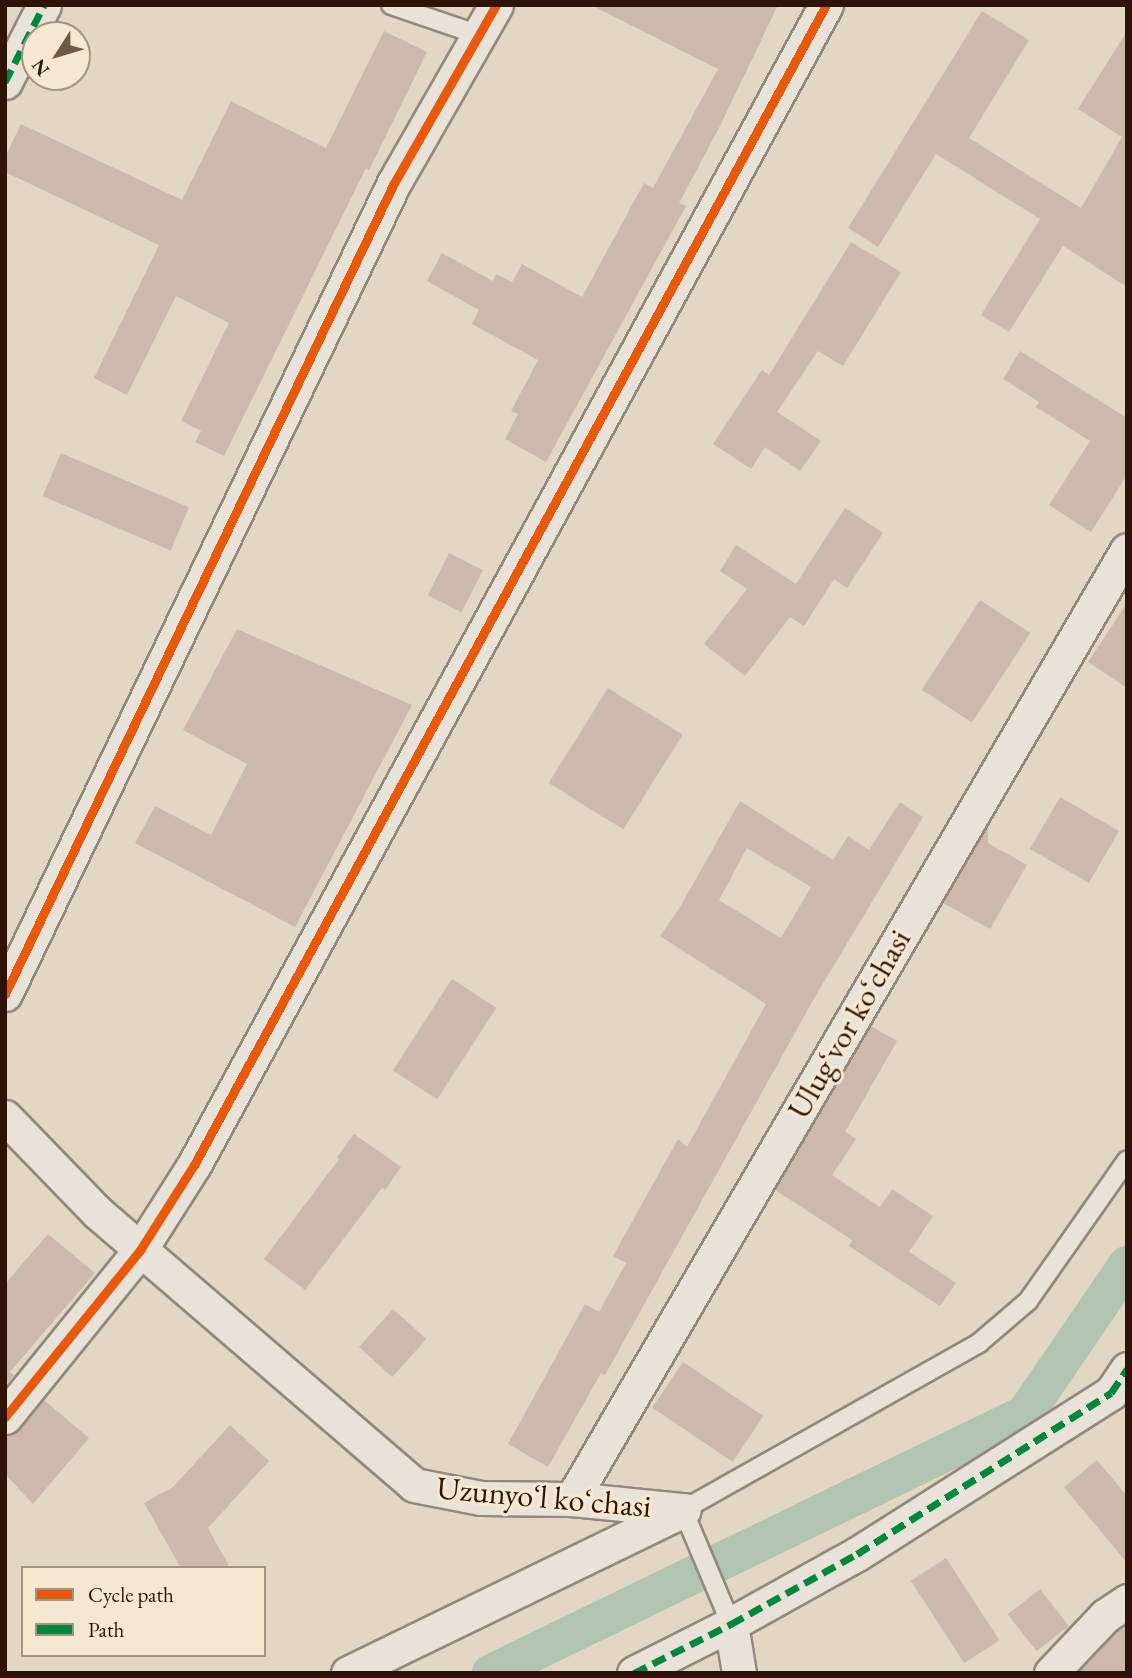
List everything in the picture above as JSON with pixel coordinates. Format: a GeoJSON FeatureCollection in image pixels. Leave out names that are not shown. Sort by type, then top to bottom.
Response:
{"type":"FeatureCollection","features":[{"type":"Feature","properties":{"kind":"street"},"geometry":{"type":"LineString","coordinates":[[5,82],[44,5]]}},
{"type":"Feature","properties":{"kind":"street"},"geometry":{"type":"LineString","coordinates":[[5,994],[394,183],[496,5]]}},
{"type":"Feature","properties":{"kind":"street"},"geometry":{"type":"LineString","coordinates":[[5,1417],[140,1250],[194,1165],[826,5]]}},
{"type":"Feature","properties":{"kind":"street","name":"Ulugʻvor koʻchasi"},"geometry":{"type":"LineString","coordinates":[[572,1499],[1127,550]]}},
{"type":"Feature","properties":{"kind":"street","name":"Uzunyoʻl koʻchasi"},"geometry":{"type":"LineString","coordinates":[[5,1117],[97,1212],[414,1485],[481,1498],[572,1499],[683,1510]]}},
{"type":"Feature","properties":{"kind":"street"},"geometry":{"type":"LineString","coordinates":[[634,1673],[731,1624],[857,1554],[1111,1393],[1127,1369]]}},
{"type":"Feature","properties":{"kind":"street","name":"Uzunyoʻl koʻchasi"},"geometry":{"type":"LineString","coordinates":[[348,1673],[683,1510]]}},
{"type":"Feature","properties":{"kind":"street"},"geometry":{"type":"LineString","coordinates":[[1052,1673],[1105,1616],[1127,1601]]}},
{"type":"Feature","properties":{"kind":"street"},"geometry":{"type":"LineString","coordinates":[[731,1624],[739,1673]]}},
{"type":"Feature","properties":{"kind":"lane"},"geometry":{"type":"LineString","coordinates":[[391,5],[479,35]]}},
{"type":"Feature","properties":{"kind":"lane"},"geometry":{"type":"LineString","coordinates":[[731,1624],[683,1510],[979,1343],[1028,1301],[1127,1160]]}},
{"type":"Feature","properties":{"kind":"building"},"geometry":{"type":"Polygon","coordinates":[[[591,5],[778,5],[719,128],[679,203],[686,206],[546,462],[505,439],[518,414],[511,411],[538,360],[472,324],[479,310],[427,281],[442,253],[493,281],[496,274],[512,282],[522,264],[582,297],[644,183],[653,188],[718,69],[591,5]]]}},
{"type":"Feature","properties":{"kind":"building"},"geometry":{"type":"Polygon","coordinates":[[[982,11],[1029,40],[969,138],[1081,208],[1122,137],[1078,109],[1127,31],[1127,287],[1063,246],[1009,332],[981,315],[1040,219],[936,154],[878,247],[848,228],[982,11]]]}},
{"type":"Feature","properties":{"kind":"building"},"geometry":{"type":"Polygon","coordinates":[[[384,31],[427,52],[369,170],[366,168],[224,456],[195,442],[201,431],[181,421],[229,323],[176,296],[127,395],[94,378],[159,245],[5,172],[5,157],[21,124],[182,200],[231,101],[326,148],[384,31]]]}},
{"type":"Feature","properties":{"kind":"building"},"geometry":{"type":"Polygon","coordinates":[[[851,242],[901,272],[843,366],[818,351],[777,412],[821,441],[800,471],[765,447],[751,469],[713,444],[762,370],[769,375],[851,242]]]}},
{"type":"Feature","properties":{"kind":"building"},"geometry":{"type":"Polygon","coordinates":[[[1020,351],[1127,418],[1127,475],[1091,532],[1049,505],[1090,441],[1036,407],[1039,402],[1003,379],[1020,351]]]}},
{"type":"Feature","properties":{"kind":"building"},"geometry":{"type":"Polygon","coordinates":[[[61,453],[189,507],[171,551],[43,496],[61,453]]]}},
{"type":"Feature","properties":{"kind":"building"},"geometry":{"type":"Polygon","coordinates":[[[845,508],[883,533],[847,588],[834,579],[804,626],[790,617],[745,676],[704,644],[747,589],[720,571],[736,545],[796,584],[845,508]]]}},
{"type":"Feature","properties":{"kind":"building"},"geometry":{"type":"Polygon","coordinates":[[[449,553],[483,570],[462,612],[428,595],[449,553]]]}},
{"type":"Feature","properties":{"kind":"building"},"geometry":{"type":"Polygon","coordinates":[[[980,600],[1030,633],[972,722],[922,690],[980,600]]]}},
{"type":"Feature","properties":{"kind":"building"},"geometry":{"type":"Polygon","coordinates":[[[1127,603],[1127,688],[1088,662],[1127,603]]]}},
{"type":"Feature","properties":{"kind":"building"},"geometry":{"type":"Polygon","coordinates":[[[237,629],[412,705],[295,927],[135,843],[155,806],[211,835],[247,764],[183,730],[237,629]]]}},
{"type":"Feature","properties":{"kind":"building"},"geometry":{"type":"Polygon","coordinates":[[[608,688],[683,735],[623,830],[549,783],[608,688]]]}},
{"type":"Feature","properties":{"kind":"building"},"geometry":{"type":"Polygon","coordinates":[[[1060,797],[1119,831],[1089,883],[1030,849],[1060,797]]]}},
{"type":"Feature","properties":{"kind":"building"},"geometry":{"type":"Polygon","coordinates":[[[740,801],[833,860],[848,836],[869,850],[900,802],[923,817],[816,995],[605,1375],[601,1373],[548,1467],[508,1444],[585,1304],[599,1312],[626,1263],[613,1256],[678,1139],[687,1147],[766,1004],[660,936],[680,907],[740,801]],[[747,848],[719,900],[781,938],[811,887],[747,848]]]}},
{"type":"Feature","properties":{"kind":"building"},"geometry":{"type":"Polygon","coordinates":[[[988,825],[988,843],[1027,865],[990,929],[943,903],[988,825]]]}},
{"type":"Feature","properties":{"kind":"building"},"geometry":{"type":"Polygon","coordinates":[[[452,979],[496,1008],[437,1099],[393,1070],[452,979]]]}},
{"type":"Feature","properties":{"kind":"building"},"geometry":{"type":"Polygon","coordinates":[[[871,1026],[897,1041],[845,1132],[856,1139],[832,1175],[880,1207],[892,1189],[933,1216],[909,1252],[956,1283],[940,1306],[849,1246],[852,1240],[775,1190],[871,1026]]]}},
{"type":"Feature","properties":{"kind":"building"},"geometry":{"type":"Polygon","coordinates":[[[354,1134],[401,1167],[305,1290],[264,1259],[339,1159],[337,1157],[354,1134]]]}},
{"type":"Feature","properties":{"kind":"building"},"geometry":{"type":"Polygon","coordinates":[[[48,1234],[95,1273],[10,1372],[14,1375],[5,1386],[5,1284],[48,1234]]]}},
{"type":"Feature","properties":{"kind":"building"},"geometry":{"type":"Polygon","coordinates":[[[393,1309],[426,1339],[392,1377],[359,1347],[393,1309]]]}},
{"type":"Feature","properties":{"kind":"building"},"geometry":{"type":"Polygon","coordinates":[[[683,1362],[763,1416],[733,1462],[652,1408],[683,1362]]]}},
{"type":"Feature","properties":{"kind":"building"},"geometry":{"type":"Polygon","coordinates":[[[44,1400],[89,1438],[33,1504],[5,1474],[5,1436],[19,1430],[44,1400]]]}},
{"type":"Feature","properties":{"kind":"building"},"geometry":{"type":"Polygon","coordinates":[[[230,1425],[269,1461],[208,1528],[229,1566],[180,1566],[144,1503],[173,1487],[230,1425]]]}},
{"type":"Feature","properties":{"kind":"building"},"geometry":{"type":"Polygon","coordinates":[[[1097,1460],[1127,1496],[1127,1563],[1064,1487],[1097,1460]]]}},
{"type":"Feature","properties":{"kind":"building"},"geometry":{"type":"Polygon","coordinates":[[[946,1558],[999,1640],[964,1663],[911,1581],[946,1558]]]}},
{"type":"Feature","properties":{"kind":"building"},"geometry":{"type":"Polygon","coordinates":[[[1040,1589],[1069,1626],[1037,1651],[1008,1614],[1040,1589]]]}},
{"type":"Feature","properties":{"kind":"building"},"geometry":{"type":"Polygon","coordinates":[[[1127,1624],[1127,1673],[1078,1673],[1118,1631],[1127,1624]]]}},
{"type":"Feature","properties":{"kind":"waterway"},"geometry":{"type":"LineString","coordinates":[[491,1673],[1025,1414],[1127,1265]]}},
{"type":"Feature","properties":{"kind":"marked path"},"geometry":{"type":"LineString","coordinates":[[5,82],[44,5]]}},
{"type":"Feature","properties":{"kind":"marked path"},"geometry":{"type":"LineString","coordinates":[[634,1673],[731,1624],[857,1554],[1111,1393],[1127,1369]]}},
{"type":"Feature","properties":{"kind":"cycle path"},"geometry":{"type":"LineString","coordinates":[[5,994],[394,183],[496,5]]}},
{"type":"Feature","properties":{"kind":"cycle path"},"geometry":{"type":"LineString","coordinates":[[5,1417],[140,1250],[194,1165],[826,5]]}}]}
